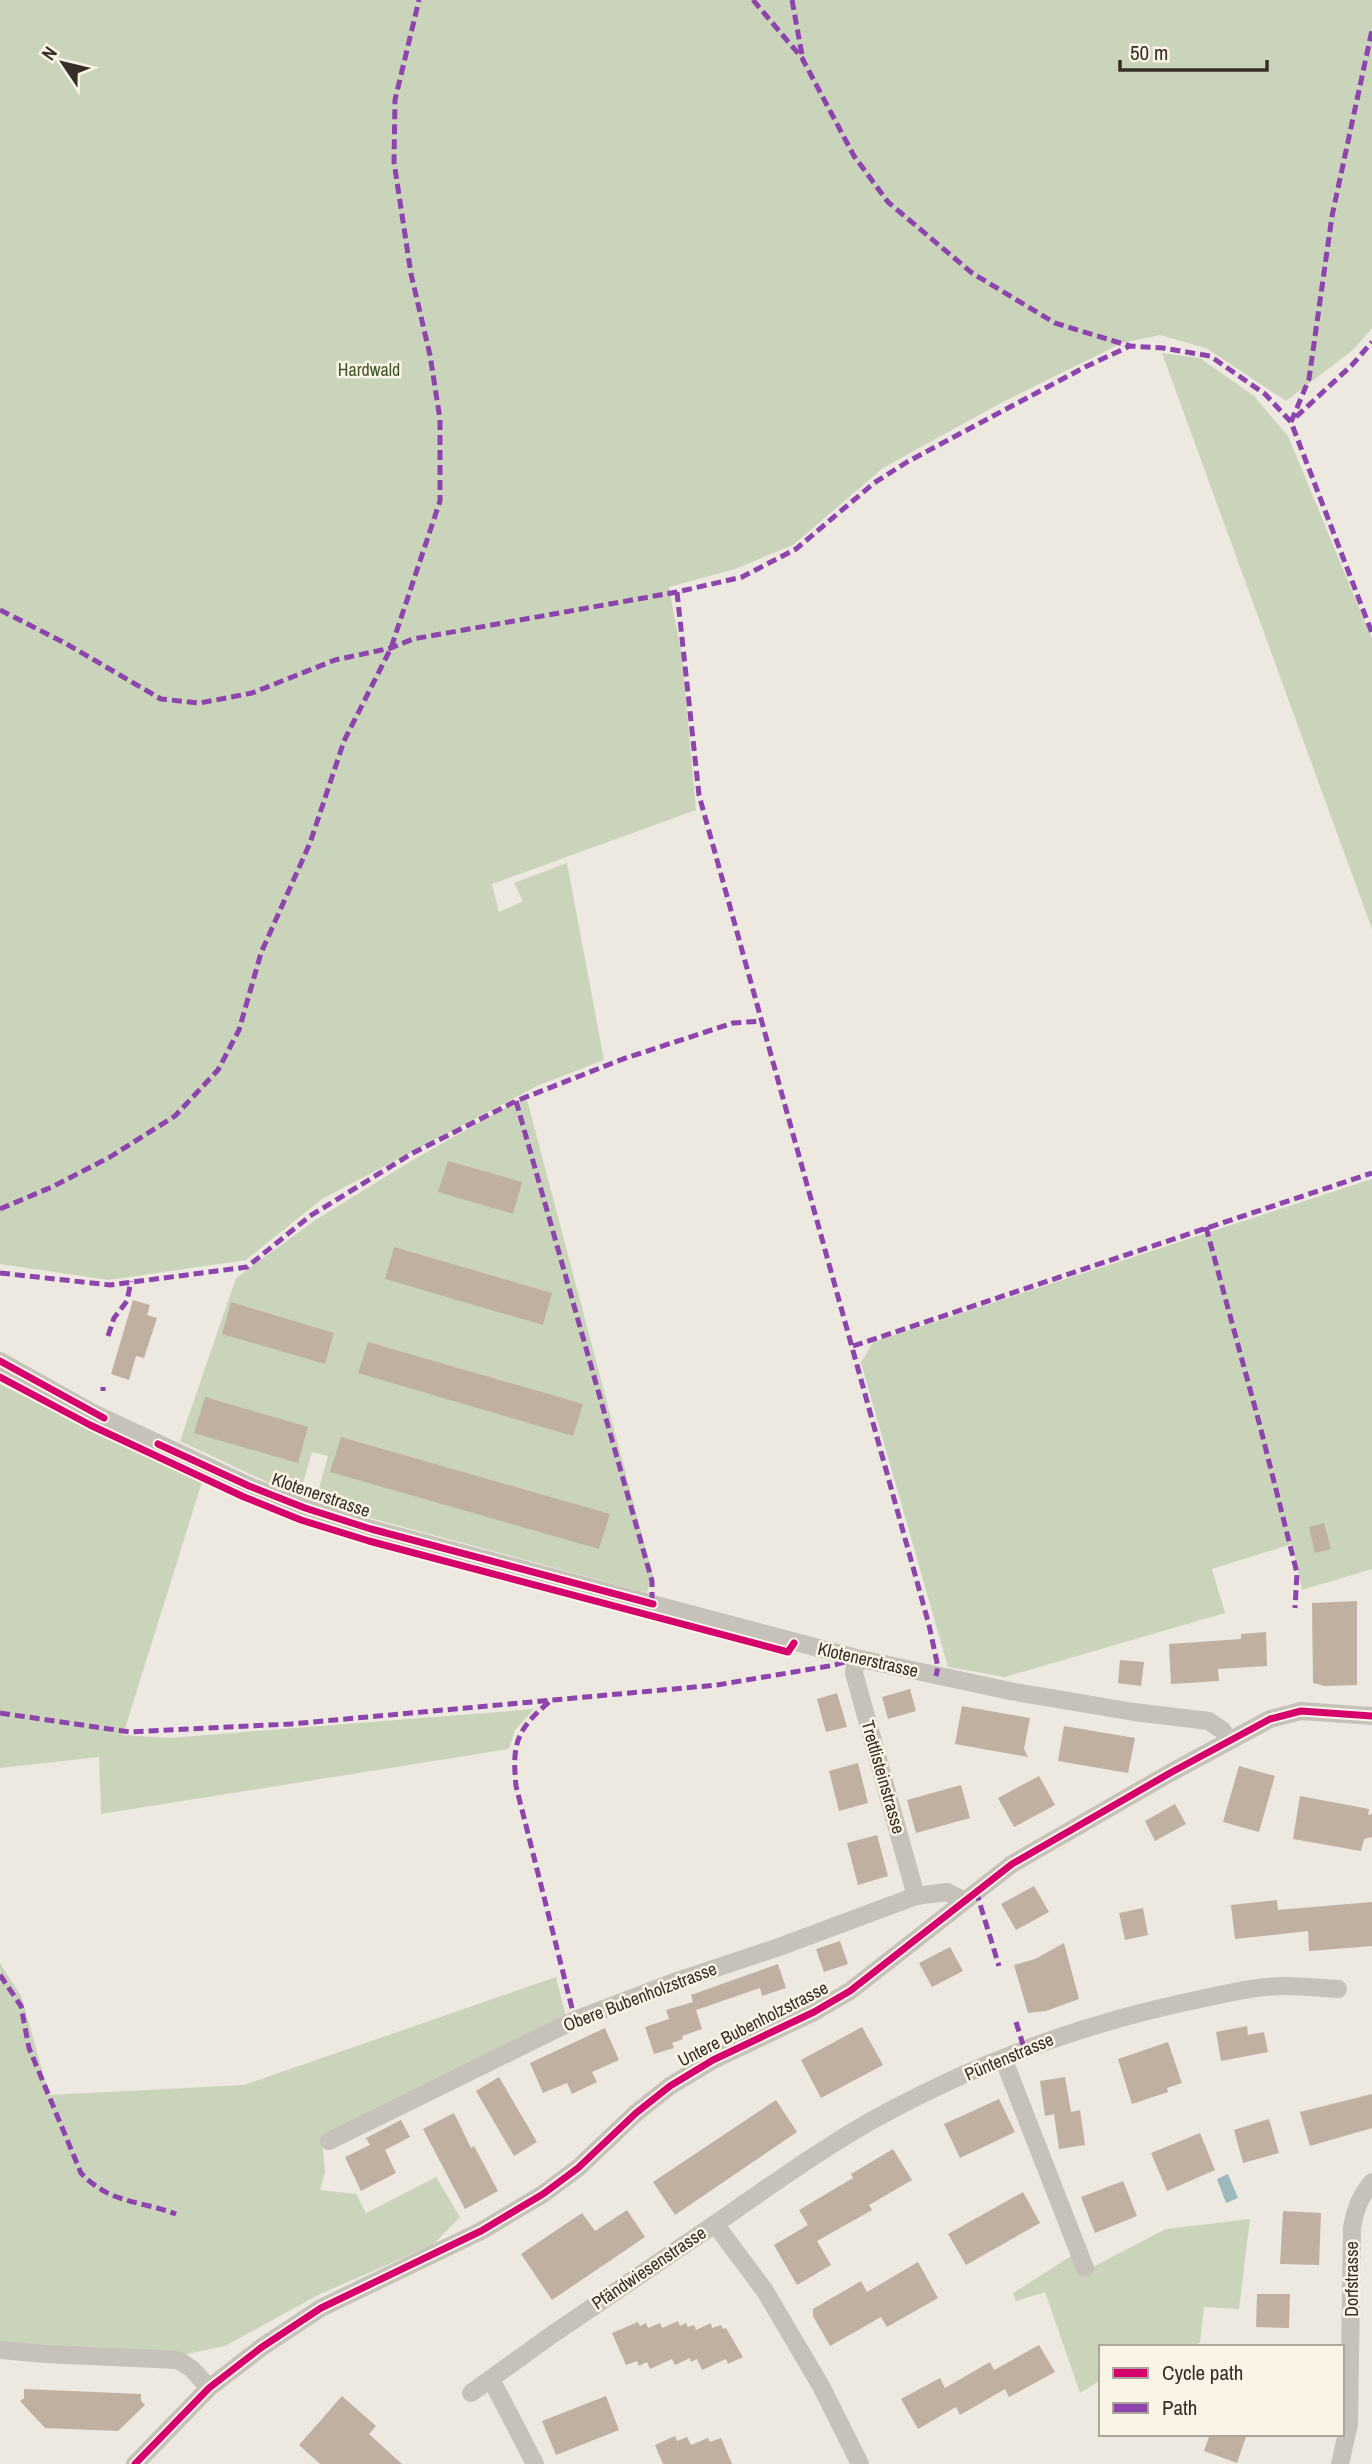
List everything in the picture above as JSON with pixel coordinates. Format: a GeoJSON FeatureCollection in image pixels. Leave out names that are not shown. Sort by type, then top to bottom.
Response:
{"type":"FeatureCollection","features":[{"type":"Feature","properties":{"kind":"street","name":"Klotenerstrasse"},"geometry":{"type":"LineString","coordinates":[[0,1361],[95,1414],[249,1486],[305,1508],[371,1529],[856,1658],[1010,1691],[1134,1712],[1209,1721],[1222,1730],[1229,1740]]}},
{"type":"Feature","properties":{"kind":"street","name":"Trettlisteinstrasse"},"geometry":{"type":"LineString","coordinates":[[856,1658],[854,1673],[916,1896]]}},
{"type":"Feature","properties":{"kind":"street","name":"Untere Bubenholzstrasse"},"geometry":{"type":"LineString","coordinates":[[135,2464],[209,2388],[262,2347],[321,2308],[481,2231],[543,2194],[578,2168],[636,2113],[670,2086],[713,2060],[814,2012],[850,1991],[1012,1864],[1270,1719],[1301,1711],[1372,1716]]}},
{"type":"Feature","properties":{"kind":"street","name":"Obere Bubenholzstrasse"},"geometry":{"type":"LineString","coordinates":[[329,2141],[575,2020],[677,1981],[779,1947],[916,1896],[947,1892],[963,1900]]}},
{"type":"Feature","properties":{"kind":"street","name":"Püntenstrasse"},"geometry":{"type":"LineString","coordinates":[[715,2224],[818,2153],[893,2109],[1003,2058],[1065,2034],[1154,2009],[1212,1997],[1282,1986],[1338,1989]]}},
{"type":"Feature","properties":{"kind":"street"},"geometry":{"type":"LineString","coordinates":[[1003,2058],[1085,2269]]}},
{"type":"Feature","properties":{"kind":"street","name":"Dorfstrasse"},"geometry":{"type":"LineString","coordinates":[[1340,2464],[1349,2424],[1352,2374],[1352,2228],[1356,2208],[1372,2182]]}},
{"type":"Feature","properties":{"kind":"street","name":"Pfändwiesenstrasse"},"geometry":{"type":"LineString","coordinates":[[471,2393],[553,2333],[715,2224],[765,2291],[821,2386],[860,2464]]}},
{"type":"Feature","properties":{"kind":"street"},"geometry":{"type":"LineString","coordinates":[[0,2350],[178,2360],[192,2369],[209,2388]]}},
{"type":"Feature","properties":{"kind":"street"},"geometry":{"type":"LineString","coordinates":[[491,2379],[535,2464]]}},
{"type":"Feature","properties":{"kind":"green space","name":"Hardwald"},"geometry":{"type":"Polygon","coordinates":[[[0,0],[1372,0],[1372,328],[1353,350],[1286,401],[1206,348],[1160,335],[1122,343],[999,404],[883,468],[793,545],[735,569],[669,587],[682,657],[696,810],[492,884],[499,912],[523,901],[514,883],[567,863],[604,1060],[539,1085],[322,1199],[246,1260],[109,1280],[0,1264],[0,0]]]}},
{"type":"Feature","properties":{"kind":"green space"},"geometry":{"type":"Polygon","coordinates":[[[1162,353],[1200,358],[1254,396],[1288,436],[1372,639],[1372,929],[1162,353]]]}},
{"type":"Feature","properties":{"kind":"green space"},"geometry":{"type":"Polygon","coordinates":[[[526,1096],[654,1580],[650,1582],[647,1593],[315,1503],[328,1456],[312,1452],[299,1497],[180,1441],[236,1278],[314,1221],[411,1161],[526,1096]]]}},
{"type":"Feature","properties":{"kind":"green space"},"geometry":{"type":"Polygon","coordinates":[[[1372,1179],[1372,1569],[1302,1590],[1292,1544],[1212,1569],[1225,1613],[1005,1677],[948,1667],[861,1363],[873,1342],[1372,1179]]]}},
{"type":"Feature","properties":{"kind":"green space"},"geometry":{"type":"Polygon","coordinates":[[[0,1384],[202,1482],[123,1735],[169,1738],[534,1709],[515,1730],[509,1749],[101,1814],[99,1757],[0,1768],[0,1384]]]}},
{"type":"Feature","properties":{"kind":"green space"},"geometry":{"type":"Polygon","coordinates":[[[0,1963],[22,1998],[49,2095],[244,2085],[556,1977],[566,2017],[322,2135],[325,2172],[320,2190],[356,2194],[366,2213],[436,2177],[460,2217],[433,2245],[320,2294],[225,2346],[167,2358],[0,2350],[0,1963]]]}},
{"type":"Feature","properties":{"kind":"green space"},"geometry":{"type":"Polygon","coordinates":[[[1250,2219],[1239,2309],[1204,2307],[1200,2343],[1195,2345],[1099,2345],[1099,2381],[1080,2393],[1045,2292],[1016,2301],[1013,2293],[1076,2253],[1083,2272],[1166,2229],[1250,2219]]]}},
{"type":"Feature","properties":{"kind":"water"},"geometry":{"type":"Polygon","coordinates":[[[1228,2174],[1238,2198],[1226,2203],[1217,2179],[1228,2174]]]}},
{"type":"Feature","properties":{"kind":"building"},"geometry":{"type":"Polygon","coordinates":[[[448,1161],[522,1182],[513,1214],[438,1192],[448,1161]]]}},
{"type":"Feature","properties":{"kind":"building"},"geometry":{"type":"Polygon","coordinates":[[[394,1247],[552,1293],[543,1325],[385,1279],[394,1247]]]}},
{"type":"Feature","properties":{"kind":"building"},"geometry":{"type":"Polygon","coordinates":[[[133,1300],[150,1305],[147,1315],[157,1318],[144,1358],[136,1356],[129,1380],[111,1374],[133,1300]]]}},
{"type":"Feature","properties":{"kind":"building"},"geometry":{"type":"Polygon","coordinates":[[[231,1302],[334,1333],[325,1364],[222,1334],[231,1302]]]}},
{"type":"Feature","properties":{"kind":"building"},"geometry":{"type":"Polygon","coordinates":[[[368,1342],[583,1404],[573,1436],[358,1373],[368,1342]]]}},
{"type":"Feature","properties":{"kind":"building"},"geometry":{"type":"Polygon","coordinates":[[[205,1397],[308,1427],[298,1463],[194,1433],[205,1397]]]}},
{"type":"Feature","properties":{"kind":"building"},"geometry":{"type":"Polygon","coordinates":[[[341,1437],[610,1514],[599,1549],[330,1472],[341,1437]]]}},
{"type":"Feature","properties":{"kind":"building"},"geometry":{"type":"Polygon","coordinates":[[[1324,1523],[1331,1549],[1315,1553],[1309,1527],[1324,1523]]]}},
{"type":"Feature","properties":{"kind":"building"},"geometry":{"type":"Polygon","coordinates":[[[1357,1601],[1357,1685],[1325,1686],[1313,1683],[1312,1603],[1357,1601]]]}},
{"type":"Feature","properties":{"kind":"building"},"geometry":{"type":"Polygon","coordinates":[[[1266,1632],[1267,1666],[1218,1669],[1219,1681],[1171,1684],[1169,1644],[1241,1639],[1241,1634],[1266,1632]]]}},
{"type":"Feature","properties":{"kind":"building"},"geometry":{"type":"Polygon","coordinates":[[[1120,1660],[1144,1662],[1141,1686],[1118,1683],[1120,1660]]]}},
{"type":"Feature","properties":{"kind":"building"},"geometry":{"type":"Polygon","coordinates":[[[910,1689],[916,1711],[888,1719],[882,1697],[910,1689]]]}},
{"type":"Feature","properties":{"kind":"building"},"geometry":{"type":"Polygon","coordinates":[[[837,1693],[847,1727],[826,1732],[817,1699],[837,1693]]]}},
{"type":"Feature","properties":{"kind":"building"},"geometry":{"type":"Polygon","coordinates":[[[962,1706],[1030,1718],[1024,1749],[1028,1757],[955,1744],[962,1706]]]}},
{"type":"Feature","properties":{"kind":"building"},"geometry":{"type":"Polygon","coordinates":[[[1064,1726],[1135,1738],[1128,1773],[1058,1761],[1064,1726]]]}},
{"type":"Feature","properties":{"kind":"building"},"geometry":{"type":"Polygon","coordinates":[[[858,1763],[868,1803],[839,1811],[829,1771],[858,1763]]]}},
{"type":"Feature","properties":{"kind":"building"},"geometry":{"type":"Polygon","coordinates":[[[1239,1766],[1275,1776],[1259,1832],[1223,1822],[1239,1766]]]}},
{"type":"Feature","properties":{"kind":"building"},"geometry":{"type":"Polygon","coordinates":[[[1039,1776],[1055,1805],[1014,1827],[998,1798],[1039,1776]]]}},
{"type":"Feature","properties":{"kind":"building"},"geometry":{"type":"Polygon","coordinates":[[[961,1785],[970,1818],[916,1833],[907,1800],[961,1785]]]}},
{"type":"Feature","properties":{"kind":"building"},"geometry":{"type":"Polygon","coordinates":[[[1300,1796],[1369,1809],[1368,1815],[1372,1814],[1372,1837],[1364,1839],[1361,1851],[1293,1839],[1300,1796]]]}},
{"type":"Feature","properties":{"kind":"building"},"geometry":{"type":"Polygon","coordinates":[[[1175,1804],[1186,1824],[1155,1841],[1145,1821],[1175,1804]]]}},
{"type":"Feature","properties":{"kind":"building"},"geometry":{"type":"Polygon","coordinates":[[[877,1835],[888,1876],[858,1885],[847,1843],[877,1835]]]}},
{"type":"Feature","properties":{"kind":"building"},"geometry":{"type":"Polygon","coordinates":[[[1034,1886],[1049,1912],[1016,1930],[1001,1904],[1034,1886]]]}},
{"type":"Feature","properties":{"kind":"building"},"geometry":{"type":"Polygon","coordinates":[[[1277,1900],[1278,1910],[1372,1902],[1372,1946],[1309,1951],[1308,1931],[1235,1939],[1231,1905],[1277,1900]]]}},
{"type":"Feature","properties":{"kind":"building"},"geometry":{"type":"Polygon","coordinates":[[[1143,1908],[1148,1935],[1125,1940],[1119,1913],[1143,1908]]]}},
{"type":"Feature","properties":{"kind":"building"},"geometry":{"type":"Polygon","coordinates":[[[840,1941],[848,1964],[824,1972],[816,1949],[840,1941]]]}},
{"type":"Feature","properties":{"kind":"building"},"geometry":{"type":"Polygon","coordinates":[[[1064,1943],[1079,1999],[1046,2011],[1028,2013],[1014,1965],[1035,1959],[1064,1943]]]}},
{"type":"Feature","properties":{"kind":"building"},"geometry":{"type":"Polygon","coordinates":[[[950,1947],[963,1971],[932,1987],[919,1963],[950,1947]]]}},
{"type":"Feature","properties":{"kind":"building"},"geometry":{"type":"Polygon","coordinates":[[[778,1964],[786,1988],[762,1996],[760,1988],[696,2010],[702,2029],[682,2036],[683,2039],[672,2043],[674,2048],[654,2054],[645,2027],[669,2019],[666,2010],[693,2002],[691,1995],[778,1964]]]}},
{"type":"Feature","properties":{"kind":"building"},"geometry":{"type":"Polygon","coordinates":[[[1247,2026],[1248,2035],[1264,2032],[1268,2052],[1221,2061],[1216,2032],[1247,2026]]]}},
{"type":"Feature","properties":{"kind":"building"},"geometry":{"type":"Polygon","coordinates":[[[862,2027],[883,2065],[821,2098],[801,2060],[862,2027]]]}},
{"type":"Feature","properties":{"kind":"building"},"geometry":{"type":"Polygon","coordinates":[[[605,2028],[619,2060],[592,2072],[597,2082],[572,2094],[567,2083],[543,2093],[530,2063],[605,2028]]]}},
{"type":"Feature","properties":{"kind":"building"},"geometry":{"type":"Polygon","coordinates":[[[1168,2042],[1182,2083],[1167,2088],[1168,2092],[1132,2104],[1118,2059],[1168,2042]]]}},
{"type":"Feature","properties":{"kind":"building"},"geometry":{"type":"Polygon","coordinates":[[[499,2077],[537,2142],[514,2156],[476,2091],[499,2077]]]}},
{"type":"Feature","properties":{"kind":"building"},"geometry":{"type":"Polygon","coordinates":[[[1065,2077],[1071,2112],[1080,2110],[1085,2145],[1059,2149],[1054,2114],[1045,2116],[1040,2081],[1065,2077]]]}},
{"type":"Feature","properties":{"kind":"building"},"geometry":{"type":"Polygon","coordinates":[[[1372,2094],[1372,2128],[1310,2146],[1300,2112],[1372,2094]]]}},
{"type":"Feature","properties":{"kind":"building"},"geometry":{"type":"Polygon","coordinates":[[[999,2099],[1015,2132],[960,2158],[944,2124],[999,2099]]]}},
{"type":"Feature","properties":{"kind":"building"},"geometry":{"type":"Polygon","coordinates":[[[776,2100],[797,2132],[675,2215],[653,2182],[776,2100]]]}},
{"type":"Feature","properties":{"kind":"building"},"geometry":{"type":"Polygon","coordinates":[[[454,2113],[471,2148],[474,2146],[498,2191],[465,2209],[423,2129],[454,2113]]]}},
{"type":"Feature","properties":{"kind":"building"},"geometry":{"type":"Polygon","coordinates":[[[1269,2119],[1279,2153],[1243,2163],[1234,2130],[1269,2119]]]}},
{"type":"Feature","properties":{"kind":"building"},"geometry":{"type":"Polygon","coordinates":[[[401,2120],[410,2137],[385,2150],[396,2173],[361,2191],[345,2157],[370,2145],[366,2138],[401,2120]]]}},
{"type":"Feature","properties":{"kind":"building"},"geometry":{"type":"Polygon","coordinates":[[[1200,2133],[1215,2170],[1167,2191],[1151,2153],[1200,2133]]]}},
{"type":"Feature","properties":{"kind":"building"},"geometry":{"type":"Polygon","coordinates":[[[893,2149],[912,2180],[869,2205],[872,2210],[817,2241],[831,2265],[797,2285],[774,2245],[808,2225],[799,2210],[853,2178],[851,2174],[893,2149]]]}},
{"type":"Feature","properties":{"kind":"building"},"geometry":{"type":"Polygon","coordinates":[[[1123,2181],[1137,2216],[1095,2233],[1081,2197],[1123,2181]]]}},
{"type":"Feature","properties":{"kind":"building"},"geometry":{"type":"Polygon","coordinates":[[[1023,2192],[1040,2223],[966,2265],[948,2234],[1023,2192]]]}},
{"type":"Feature","properties":{"kind":"building"},"geometry":{"type":"Polygon","coordinates":[[[627,2210],[645,2237],[552,2300],[521,2254],[582,2213],[595,2231],[627,2210]]]}},
{"type":"Feature","properties":{"kind":"building"},"geometry":{"type":"Polygon","coordinates":[[[1283,2211],[1321,2213],[1319,2265],[1280,2264],[1283,2211]]]}},
{"type":"Feature","properties":{"kind":"building"},"geometry":{"type":"Polygon","coordinates":[[[918,2262],[938,2298],[887,2327],[881,2317],[830,2346],[813,2316],[813,2309],[861,2281],[867,2292],[918,2262]]]}},
{"type":"Feature","properties":{"kind":"building"},"geometry":{"type":"Polygon","coordinates":[[[1257,2294],[1290,2294],[1289,2328],[1256,2327],[1257,2294]]]}},
{"type":"Feature","properties":{"kind":"building"},"geometry":{"type":"Polygon","coordinates":[[[678,2321],[680,2326],[686,2323],[688,2327],[694,2325],[696,2330],[711,2323],[712,2328],[721,2325],[723,2329],[726,2328],[743,2357],[728,2364],[726,2359],[702,2370],[697,2359],[691,2362],[690,2358],[675,2365],[672,2359],[650,2369],[647,2362],[639,2366],[637,2361],[626,2365],[612,2333],[638,2322],[640,2326],[646,2323],[648,2328],[660,2323],[662,2328],[678,2321]]]}},
{"type":"Feature","properties":{"kind":"building"},"geometry":{"type":"Polygon","coordinates":[[[1039,2345],[1055,2372],[1009,2397],[1005,2389],[960,2415],[956,2407],[918,2429],[901,2399],[940,2378],[945,2388],[990,2362],[994,2370],[1039,2345]]]}},
{"type":"Feature","properties":{"kind":"building"},"geometry":{"type":"Polygon","coordinates":[[[24,2389],[141,2394],[141,2401],[145,2405],[118,2431],[45,2428],[20,2401],[24,2398],[24,2389]]]}},
{"type":"Feature","properties":{"kind":"building"},"geometry":{"type":"Polygon","coordinates":[[[342,2396],[376,2426],[369,2434],[402,2464],[320,2464],[299,2445],[342,2396]]]}},
{"type":"Feature","properties":{"kind":"building"},"geometry":{"type":"Polygon","coordinates":[[[606,2396],[619,2430],[556,2455],[542,2421],[606,2396]]]}},
{"type":"Feature","properties":{"kind":"building"},"geometry":{"type":"Polygon","coordinates":[[[675,2436],[677,2441],[687,2437],[691,2445],[708,2438],[710,2442],[721,2438],[732,2464],[663,2464],[655,2445],[675,2436]]]}},
{"type":"Feature","properties":{"kind":"building"},"geometry":{"type":"Polygon","coordinates":[[[1209,2436],[1246,2436],[1237,2463],[1204,2451],[1209,2436]]]}},
{"type":"Feature","properties":{"kind":"marked path"},"geometry":{"type":"LineString","coordinates":[[0,1209],[54,1186],[110,1157],[175,1116],[218,1070],[239,1030],[261,953],[310,843],[344,741],[391,648],[440,501],[440,419],[430,355],[411,274],[394,162],[395,100],[419,0]]}},
{"type":"Feature","properties":{"kind":"marked path"},"geometry":{"type":"LineString","coordinates":[[753,0],[802,58],[854,156],[888,202],[972,273],[1055,323],[1130,346],[1163,348],[1210,356],[1265,394],[1291,422],[1372,633]]}},
{"type":"Feature","properties":{"kind":"marked path"},"geometry":{"type":"LineString","coordinates":[[792,0],[802,55]]}},
{"type":"Feature","properties":{"kind":"marked path"},"geometry":{"type":"LineString","coordinates":[[1291,422],[1309,379],[1332,216],[1372,30]]}},
{"type":"Feature","properties":{"kind":"marked path"},"geometry":{"type":"LineString","coordinates":[[1296,417],[1352,365],[1372,342]]}},
{"type":"Feature","properties":{"kind":"marked path"},"geometry":{"type":"LineString","coordinates":[[0,610],[65,643],[161,699],[200,703],[252,693],[335,660],[391,648],[413,639],[677,592],[742,577],[796,549],[874,483],[907,462],[1085,367],[1130,346]]}},
{"type":"Feature","properties":{"kind":"marked path"},"geometry":{"type":"LineString","coordinates":[[677,592],[699,795],[929,1625],[938,1667],[936,1676]]}},
{"type":"Feature","properties":{"kind":"marked path"},"geometry":{"type":"LineString","coordinates":[[0,1273],[110,1285],[247,1267],[310,1216],[411,1154],[516,1101],[623,1059],[733,1023],[762,1021]]}},
{"type":"Feature","properties":{"kind":"marked path"},"geometry":{"type":"LineString","coordinates":[[516,1101],[652,1581],[652,1607]]}},
{"type":"Feature","properties":{"kind":"marked path"},"geometry":{"type":"LineString","coordinates":[[853,1346],[1372,1173]]}},
{"type":"Feature","properties":{"kind":"marked path"},"geometry":{"type":"LineString","coordinates":[[1206,1227],[1297,1573],[1295,1608]]}},
{"type":"Feature","properties":{"kind":"marked path"},"geometry":{"type":"LineString","coordinates":[[108,1336],[114,1318],[127,1301],[131,1281]]}},
{"type":"Feature","properties":{"kind":"marked path"},"geometry":{"type":"LineString","coordinates":[[0,1713],[130,1732],[291,1724],[717,1685],[835,1665],[856,1658]]}},
{"type":"Feature","properties":{"kind":"marked path"},"geometry":{"type":"LineString","coordinates":[[549,1702],[529,1721],[519,1739],[515,1759],[516,1786],[575,2020]]}},
{"type":"Feature","properties":{"kind":"marked path"},"geometry":{"type":"LineString","coordinates":[[976,1891],[999,1966]]}},
{"type":"Feature","properties":{"kind":"marked path"},"geometry":{"type":"LineString","coordinates":[[0,1975],[21,2006],[29,2048],[81,2173],[103,2191],[114,2196],[176,2214]]}},
{"type":"Feature","properties":{"kind":"marked path"},"geometry":{"type":"LineString","coordinates":[[1016,2022],[1024,2048]]}},
{"type":"Feature","properties":{"kind":"cycle path"},"geometry":{"type":"LineString","coordinates":[[0,1361],[104,1418]]}},
{"type":"Feature","properties":{"kind":"cycle path"},"geometry":{"type":"LineString","coordinates":[[0,1377],[90,1425],[244,1497],[301,1520],[369,1541],[788,1652],[794,1643]]}},
{"type":"Feature","properties":{"kind":"cycle path"},"geometry":{"type":"LineString","coordinates":[[158,1444],[249,1486],[305,1508],[371,1529],[653,1604]]}},
{"type":"Feature","properties":{"kind":"cycle path"},"geometry":{"type":"LineString","coordinates":[[135,2464],[209,2388],[262,2347],[321,2308],[481,2231],[543,2194],[578,2168],[636,2113],[670,2086],[713,2060],[814,2012],[850,1991],[1012,1864],[1270,1719],[1301,1711],[1372,1716]]}}]}
